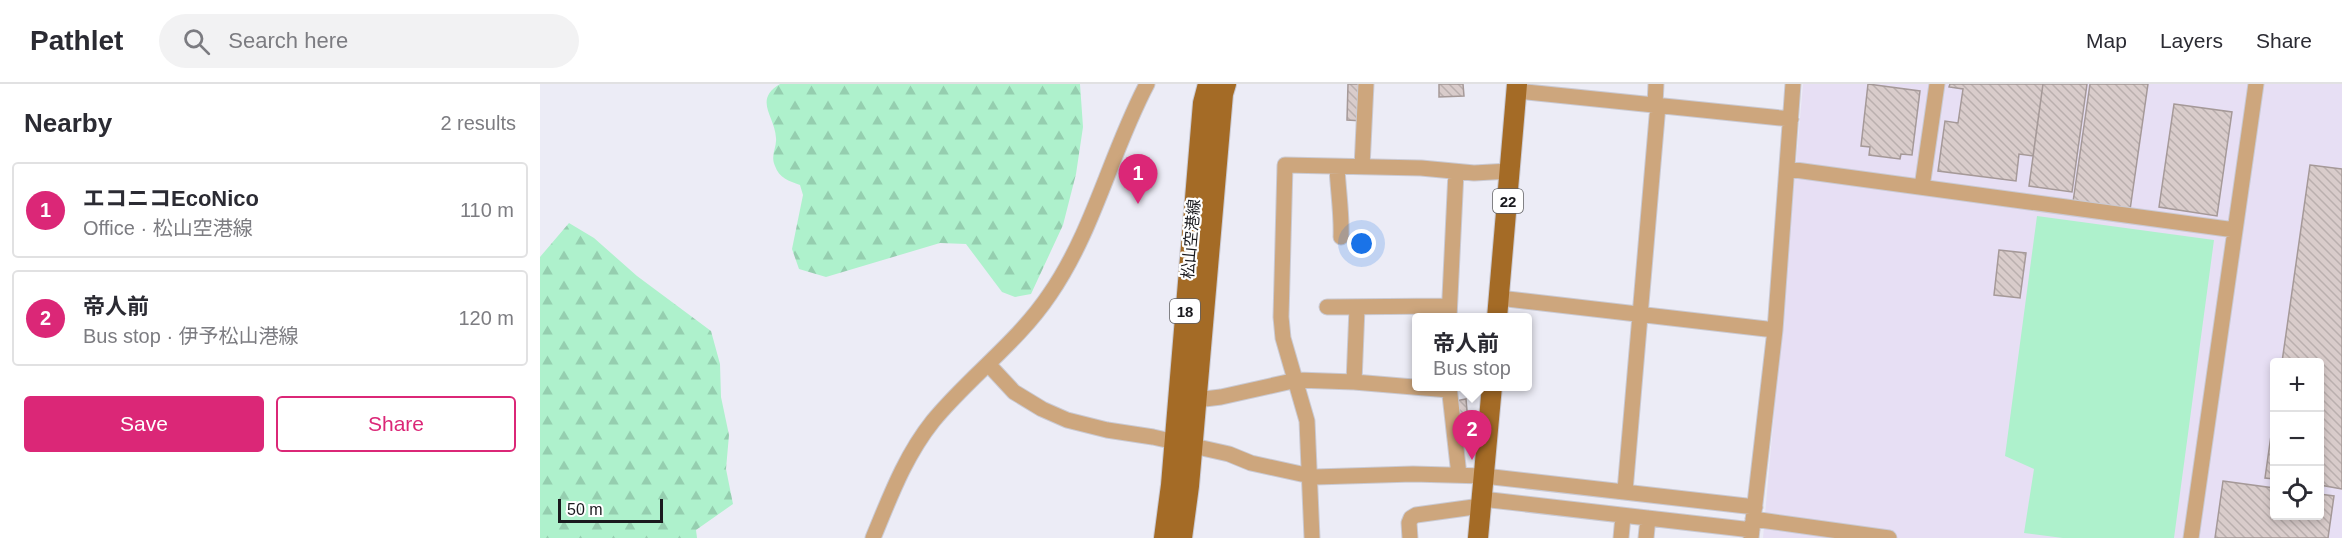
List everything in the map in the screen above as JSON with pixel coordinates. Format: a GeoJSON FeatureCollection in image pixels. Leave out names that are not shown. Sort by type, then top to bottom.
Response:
{"type":"FeatureCollection","features":[{"type":"Feature","properties":{"kind":"main road","name":"松山空港線"},"geometry":{"type":"LineString","coordinates":[[1182,538],[1184,445],[1202,115],[1208,84]]}},
{"type":"Feature","properties":{"kind":"main road","name":"松山空港線"},"geometry":{"type":"LineString","coordinates":[[1164,538],[1196,399],[1223,94],[1226,84]]}},
{"type":"Feature","properties":{"kind":"main road","name":"22"},"geometry":{"type":"LineString","coordinates":[[1497,313],[1517,87]]}},
{"type":"Feature","properties":{"kind":"main road"},"geometry":{"type":"LineString","coordinates":[[1478,538],[1491,391]]}},
{"type":"Feature","properties":{"kind":"street"},"geometry":{"type":"LineString","coordinates":[[873,538],[897,479],[921,439],[954,397],[1024,326],[1050,294],[1093,215],[1128,119],[1147,84]]}},
{"type":"Feature","properties":{"kind":"street"},"geometry":{"type":"LineString","coordinates":[[1362,167],[1366,84]]}},
{"type":"Feature","properties":{"kind":"street"},"geometry":{"type":"LineString","coordinates":[[1625,492],[1641,314],[1656,84]]}},
{"type":"Feature","properties":{"kind":"street"},"geometry":{"type":"LineString","coordinates":[[1753,524],[1775,330],[1793,84]]}},
{"type":"Feature","properties":{"kind":"street"},"geometry":{"type":"LineString","coordinates":[[1922,187],[1937,84]]}},
{"type":"Feature","properties":{"kind":"street"},"geometry":{"type":"LineString","coordinates":[[2191,538],[2256,84]]}},
{"type":"Feature","properties":{"kind":"street"},"geometry":{"type":"LineString","coordinates":[[1517,87],[1791,119]]}},
{"type":"Feature","properties":{"kind":"street"},"geometry":{"type":"LineString","coordinates":[[1312,538],[1307,421],[1283,338],[1281,317],[1285,165],[1420,168],[1456,172],[1510,171]]}},
{"type":"Feature","properties":{"kind":"street"},"geometry":{"type":"LineString","coordinates":[[1337,167],[1338,198],[1342,211],[1341,237]]}},
{"type":"Feature","properties":{"kind":"street"},"geometry":{"type":"LineString","coordinates":[[1788,169],[2235,230]]}},
{"type":"Feature","properties":{"kind":"street"},"geometry":{"type":"LineString","coordinates":[[1328,307],[1448,312],[1456,172]]}},
{"type":"Feature","properties":{"kind":"street"},"geometry":{"type":"LineString","coordinates":[[1499,297],[1775,330]]}},
{"type":"Feature","properties":{"kind":"street"},"geometry":{"type":"LineString","coordinates":[[1354,382],[1357,308]]}},
{"type":"Feature","properties":{"kind":"street"},"geometry":{"type":"LineString","coordinates":[[988,364],[1014,392],[1042,409],[1067,420],[1107,430],[1153,436],[1229,454],[1251,463],[1309,476],[1337,478],[1413,474],[1484,476],[1625,492],[1753,524]]}},
{"type":"Feature","properties":{"kind":"street"},"geometry":{"type":"LineString","coordinates":[[1196,399],[1221,397],[1297,380],[1412,386]]}},
{"type":"Feature","properties":{"kind":"street"},"geometry":{"type":"LineString","coordinates":[[1449,391],[1460,475]]}},
{"type":"Feature","properties":{"kind":"street"},"geometry":{"type":"LineString","coordinates":[[1410,538],[1409,523],[1416,515],[1481,503],[1648,519],[1753,524],[1809,532],[1889,538]]}},
{"type":"Feature","properties":{"kind":"street"},"geometry":{"type":"LineString","coordinates":[[1621,538],[1623,516]]}},
{"type":"Feature","properties":{"kind":"street"},"geometry":{"type":"LineString","coordinates":[[1646,538],[1648,519]]}},
{"type":"Feature","properties":{"kind":"shaded area"},"geometry":{"type":"Polygon","coordinates":[[[1803,84],[2342,84],[2342,538],[1763,538],[1803,84]]]}},
{"type":"Feature","properties":{"kind":"green space"},"geometry":{"type":"Polygon","coordinates":[[[780,84],[1080,84],[1083,127],[1076,174],[1063,225],[1031,294],[1015,297],[1002,292],[966,244],[940,243],[826,277],[799,269],[792,249],[803,195],[800,185],[782,176],[775,166],[773,158],[776,142],[775,130],[767,102],[772,90],[780,84]]]}},
{"type":"Feature","properties":{"kind":"green space"},"geometry":{"type":"Polygon","coordinates":[[[2037,216],[2214,240],[2174,538],[2063,538],[2024,533],[2034,469],[2005,456],[2037,216]]]}},
{"type":"Feature","properties":{"kind":"green space"},"geometry":{"type":"Polygon","coordinates":[[[569,223],[594,238],[637,276],[711,331],[720,364],[721,397],[729,435],[726,469],[733,504],[696,530],[697,538],[540,538],[540,257],[569,223]]]}},
{"type":"Feature","properties":{"kind":"building"},"geometry":{"type":"Polygon","coordinates":[[[1348,84],[1364,84],[1363,121],[1347,120],[1348,84]]]}},
{"type":"Feature","properties":{"kind":"building"},"geometry":{"type":"Polygon","coordinates":[[[1439,84],[1463,84],[1464,96],[1439,97],[1439,84]]]}},
{"type":"Feature","properties":{"kind":"building"},"geometry":{"type":"Polygon","coordinates":[[[1868,84],[1920,91],[1912,155],[1901,154],[1900,159],[1869,155],[1870,147],[1861,146],[1868,84]]]}},
{"type":"Feature","properties":{"kind":"building"},"geometry":{"type":"Polygon","coordinates":[[[1950,84],[2043,84],[2033,156],[2019,154],[2016,181],[1938,171],[1945,121],[1958,123],[1963,89],[1949,87],[1950,84]]]}},
{"type":"Feature","properties":{"kind":"building"},"geometry":{"type":"Polygon","coordinates":[[[2043,84],[2087,84],[2072,192],[2029,186],[2043,84]]]}},
{"type":"Feature","properties":{"kind":"building"},"geometry":{"type":"Polygon","coordinates":[[[2090,84],[2148,84],[2130,210],[2073,202],[2090,84]]]}},
{"type":"Feature","properties":{"kind":"building"},"geometry":{"type":"Polygon","coordinates":[[[2174,104],[2232,112],[2217,216],[2159,207],[2174,104]]]}},
{"type":"Feature","properties":{"kind":"building"},"geometry":{"type":"Polygon","coordinates":[[[2310,165],[2342,169],[2342,489],[2324,486],[2324,358],[2283,358],[2310,165]]]}},
{"type":"Feature","properties":{"kind":"building"},"geometry":{"type":"Polygon","coordinates":[[[1999,250],[2026,253],[2020,298],[1994,295],[1999,250]]]}},
{"type":"Feature","properties":{"kind":"building"},"geometry":{"type":"Polygon","coordinates":[[[1466,399],[1470,445],[1460,445],[1455,401],[1466,399]]]}},
{"type":"Feature","properties":{"kind":"building"},"geometry":{"type":"Polygon","coordinates":[[[2270,442],[2270,479],[2265,478],[2270,442]]]}},
{"type":"Feature","properties":{"kind":"building"},"geometry":{"type":"Polygon","coordinates":[[[2223,481],[2270,487],[2270,520],[2324,520],[2324,495],[2334,496],[2328,538],[2215,538],[2223,481]]]}},
{"type":"Feature","properties":{"kind":"place","name":"エコニコEcoNico"},"geometry":{"type":"Point","coordinates":[1138,204]}},
{"type":"Feature","properties":{"kind":"place","name":"帝人前"},"geometry":{"type":"Point","coordinates":[1472,460]}}]}
